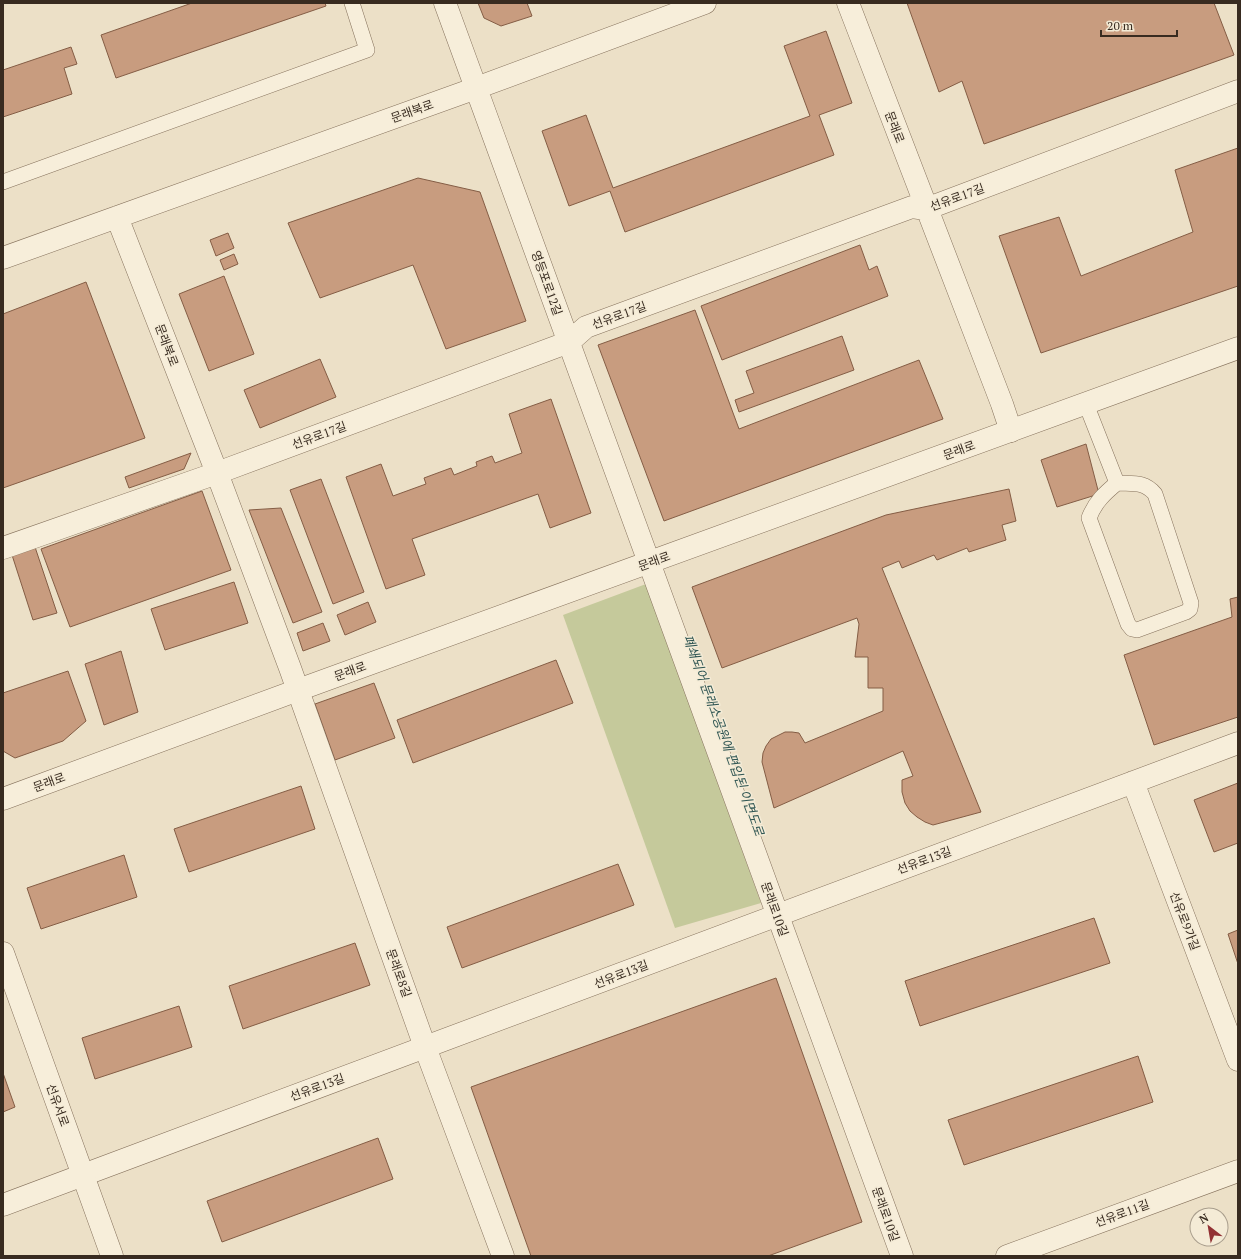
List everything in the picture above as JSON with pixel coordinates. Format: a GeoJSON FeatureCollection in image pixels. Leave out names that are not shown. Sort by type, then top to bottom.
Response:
{"type":"FeatureCollection","features":[{"type":"Feature","properties":{"kind":"street","name":"영등포로12길"},"geometry":{"type":"LineString","coordinates":[[445,3],[649,563]]}},
{"type":"Feature","properties":{"kind":"street","name":"문래북로"},"geometry":{"type":"LineString","coordinates":[[3,258],[476,88],[705,3]]}},
{"type":"Feature","properties":{"kind":"street","name":"문래로"},"geometry":{"type":"LineString","coordinates":[[848,3],[1011,431]]}},
{"type":"Feature","properties":{"kind":"street","name":"선유로17길"},"geometry":{"type":"LineString","coordinates":[[3,548],[216,473],[569,342],[586,327],[912,207],[926,209],[1238,91]]}},
{"type":"Feature","properties":{"kind":"street","name":"문래북로"},"geometry":{"type":"LineString","coordinates":[[117,217],[216,473]]}},
{"type":"Feature","properties":{"kind":"street","name":"문래로"},"geometry":{"type":"LineString","coordinates":[[3,799],[1238,348]]}},
{"type":"Feature","properties":{"kind":"street"},"geometry":{"type":"LineString","coordinates":[[216,473],[298,690]]}},
{"type":"Feature","properties":{"kind":"street","name":"문래로10길"},"geometry":{"type":"LineString","coordinates":[[649,563],[902,1256]]}},
{"type":"Feature","properties":{"kind":"street","name":"문래로8길"},"geometry":{"type":"LineString","coordinates":[[298,690],[425,1047],[503,1256]]}},
{"type":"Feature","properties":{"kind":"street","name":"선유로13길"},"geometry":{"type":"LineString","coordinates":[[3,1204],[1238,743]]}},
{"type":"Feature","properties":{"kind":"street","name":"선유로9가길"},"geometry":{"type":"LineString","coordinates":[[1133,782],[1238,1060]]}},
{"type":"Feature","properties":{"kind":"street","name":"선유서로"},"geometry":{"type":"LineString","coordinates":[[3,953],[112,1256]]}},
{"type":"Feature","properties":{"kind":"street","name":"선유로11길"},"geometry":{"type":"LineString","coordinates":[[1007,1256],[1238,1171]]}},
{"type":"Feature","properties":{"kind":"lane"},"geometry":{"type":"LineString","coordinates":[[3,182],[367,50],[352,3]]}},
{"type":"Feature","properties":{"kind":"lane"},"geometry":{"type":"LineString","coordinates":[[1086,404],[1117,483]]}},
{"type":"Feature","properties":{"kind":"lane"},"geometry":{"type":"LineString","coordinates":[[1117,483],[1142,484],[1149,487],[1155,494],[1191,603],[1190,609],[1186,612],[1136,630],[1132,629],[1128,624],[1089,518],[1093,508],[1100,498],[1117,483]]}},
{"type":"Feature","properties":{"kind":"green space"},"geometry":{"type":"Polygon","coordinates":[[[646,584],[761,903],[675,928],[563,615],[646,584]]]}},
{"type":"Feature","properties":{"kind":"building"},"geometry":{"type":"Polygon","coordinates":[[[192,3],[325,3],[326,6],[116,78],[101,35],[192,3]]]}},
{"type":"Feature","properties":{"kind":"building"},"geometry":{"type":"Polygon","coordinates":[[[478,3],[527,3],[532,16],[501,26],[484,18],[478,3]]]}},
{"type":"Feature","properties":{"kind":"building"},"geometry":{"type":"Polygon","coordinates":[[[907,3],[1214,3],[1234,55],[984,144],[962,81],[939,92],[907,3]]]}},
{"type":"Feature","properties":{"kind":"building"},"geometry":{"type":"Polygon","coordinates":[[[826,31],[852,103],[819,115],[834,155],[625,232],[610,191],[569,206],[542,131],[586,115],[613,188],[810,116],[784,46],[826,31]]]}},
{"type":"Feature","properties":{"kind":"building"},"geometry":{"type":"Polygon","coordinates":[[[71,47],[77,64],[64,68],[72,94],[3,117],[3,70],[71,47]]]}},
{"type":"Feature","properties":{"kind":"building"},"geometry":{"type":"Polygon","coordinates":[[[1238,148],[1238,286],[1041,353],[999,236],[1059,217],[1081,276],[1193,232],[1175,170],[1238,148]]]}},
{"type":"Feature","properties":{"kind":"building"},"geometry":{"type":"Polygon","coordinates":[[[418,178],[480,192],[526,321],[446,349],[413,265],[320,298],[288,223],[418,178]]]}},
{"type":"Feature","properties":{"kind":"building"},"geometry":{"type":"Polygon","coordinates":[[[228,233],[234,248],[216,256],[210,240],[228,233]]]}},
{"type":"Feature","properties":{"kind":"building"},"geometry":{"type":"Polygon","coordinates":[[[860,245],[869,270],[877,266],[888,296],[722,360],[701,306],[860,245]]]}},
{"type":"Feature","properties":{"kind":"building"},"geometry":{"type":"Polygon","coordinates":[[[234,254],[238,264],[224,270],[220,260],[234,254]]]}},
{"type":"Feature","properties":{"kind":"building"},"geometry":{"type":"Polygon","coordinates":[[[224,276],[254,354],[209,371],[179,294],[224,276]]]}},
{"type":"Feature","properties":{"kind":"building"},"geometry":{"type":"Polygon","coordinates":[[[86,282],[145,438],[3,488],[3,314],[86,282]]]}},
{"type":"Feature","properties":{"kind":"building"},"geometry":{"type":"Polygon","coordinates":[[[695,310],[739,429],[919,360],[943,419],[664,521],[598,345],[695,310]]]}},
{"type":"Feature","properties":{"kind":"building"},"geometry":{"type":"Polygon","coordinates":[[[842,336],[854,370],[739,412],[735,400],[754,393],[746,371],[842,336]]]}},
{"type":"Feature","properties":{"kind":"building"},"geometry":{"type":"Polygon","coordinates":[[[320,359],[336,397],[260,428],[244,390],[320,359]]]}},
{"type":"Feature","properties":{"kind":"building"},"geometry":{"type":"Polygon","coordinates":[[[551,399],[591,513],[550,528],[538,494],[412,539],[425,575],[386,589],[346,477],[381,464],[393,496],[426,484],[424,478],[451,468],[454,475],[477,466],[476,462],[492,456],[495,463],[522,453],[509,414],[551,399]]]}},
{"type":"Feature","properties":{"kind":"building"},"geometry":{"type":"Polygon","coordinates":[[[1086,444],[1099,494],[1057,507],[1041,460],[1086,444]]]}},
{"type":"Feature","properties":{"kind":"building"},"geometry":{"type":"Polygon","coordinates":[[[191,453],[184,469],[129,488],[125,477],[191,453]]]}},
{"type":"Feature","properties":{"kind":"building"},"geometry":{"type":"Polygon","coordinates":[[[321,479],[364,592],[333,604],[290,490],[321,479]]]}},
{"type":"Feature","properties":{"kind":"building"},"geometry":{"type":"Polygon","coordinates":[[[1009,489],[1016,521],[1002,525],[1006,540],[969,552],[967,548],[937,560],[934,555],[902,568],[899,561],[882,568],[981,812],[933,825],[917,817],[910,811],[905,803],[902,792],[902,780],[913,776],[903,751],[774,808],[762,762],[763,753],[771,739],[785,732],[792,732],[799,733],[805,743],[883,711],[883,688],[868,688],[868,657],[855,657],[859,624],[857,618],[722,668],[692,587],[886,515],[1009,489]]]}},
{"type":"Feature","properties":{"kind":"building"},"geometry":{"type":"Polygon","coordinates":[[[202,491],[231,570],[70,627],[41,549],[202,491]]]}},
{"type":"Feature","properties":{"kind":"building"},"geometry":{"type":"Polygon","coordinates":[[[281,508],[322,612],[293,623],[249,510],[281,508]]]}},
{"type":"Feature","properties":{"kind":"building"},"geometry":{"type":"Polygon","coordinates":[[[35,547],[57,613],[33,620],[12,555],[35,547]]]}},
{"type":"Feature","properties":{"kind":"building"},"geometry":{"type":"Polygon","coordinates":[[[234,582],[248,623],[165,650],[151,609],[234,582]]]}},
{"type":"Feature","properties":{"kind":"building"},"geometry":{"type":"Polygon","coordinates":[[[1238,597],[1238,717],[1154,745],[1124,655],[1232,617],[1230,599],[1238,597]]]}},
{"type":"Feature","properties":{"kind":"building"},"geometry":{"type":"Polygon","coordinates":[[[368,602],[376,622],[345,635],[337,615],[368,602]]]}},
{"type":"Feature","properties":{"kind":"building"},"geometry":{"type":"Polygon","coordinates":[[[323,623],[330,641],[303,651],[297,633],[323,623]]]}},
{"type":"Feature","properties":{"kind":"building"},"geometry":{"type":"Polygon","coordinates":[[[121,651],[138,712],[104,725],[85,664],[121,651]]]}},
{"type":"Feature","properties":{"kind":"building"},"geometry":{"type":"Polygon","coordinates":[[[556,660],[573,703],[413,763],[397,720],[556,660]]]}},
{"type":"Feature","properties":{"kind":"building"},"geometry":{"type":"Polygon","coordinates":[[[68,671],[86,721],[63,741],[15,758],[3,751],[3,693],[68,671]]]}},
{"type":"Feature","properties":{"kind":"building"},"geometry":{"type":"Polygon","coordinates":[[[374,683],[395,738],[335,760],[315,704],[374,683]]]}},
{"type":"Feature","properties":{"kind":"building"},"geometry":{"type":"Polygon","coordinates":[[[1238,783],[1238,843],[1214,852],[1194,800],[1238,783]]]}},
{"type":"Feature","properties":{"kind":"building"},"geometry":{"type":"Polygon","coordinates":[[[301,786],[315,829],[189,872],[174,829],[301,786]]]}},
{"type":"Feature","properties":{"kind":"building"},"geometry":{"type":"Polygon","coordinates":[[[124,855],[137,897],[41,929],[27,888],[124,855]]]}},
{"type":"Feature","properties":{"kind":"building"},"geometry":{"type":"Polygon","coordinates":[[[618,864],[634,905],[462,968],[447,927],[618,864]]]}},
{"type":"Feature","properties":{"kind":"building"},"geometry":{"type":"Polygon","coordinates":[[[1094,918],[1110,963],[920,1026],[905,981],[1094,918]]]}},
{"type":"Feature","properties":{"kind":"building"},"geometry":{"type":"Polygon","coordinates":[[[1238,930],[1238,964],[1228,934],[1238,930]]]}},
{"type":"Feature","properties":{"kind":"building"},"geometry":{"type":"Polygon","coordinates":[[[355,943],[370,985],[243,1029],[229,986],[355,943]]]}},
{"type":"Feature","properties":{"kind":"building"},"geometry":{"type":"Polygon","coordinates":[[[776,978],[862,1222],[768,1256],[531,1256],[471,1087],[776,978]]]}},
{"type":"Feature","properties":{"kind":"building"},"geometry":{"type":"Polygon","coordinates":[[[179,1006],[192,1047],[95,1079],[82,1038],[179,1006]]]}},
{"type":"Feature","properties":{"kind":"building"},"geometry":{"type":"Polygon","coordinates":[[[1138,1056],[1153,1102],[964,1165],[948,1120],[1138,1056]]]}},
{"type":"Feature","properties":{"kind":"building"},"geometry":{"type":"Polygon","coordinates":[[[3,1073],[15,1107],[3,1112],[3,1073]]]}},
{"type":"Feature","properties":{"kind":"building"},"geometry":{"type":"Polygon","coordinates":[[[378,1138],[393,1179],[222,1242],[207,1201],[378,1138]]]}},
{"type":"Feature","properties":{"kind":"water label","name":"폐쇄되어 문래소공원에 편입된 이면도로"},"geometry":{"type":"Point","coordinates":[724,735]}}]}
